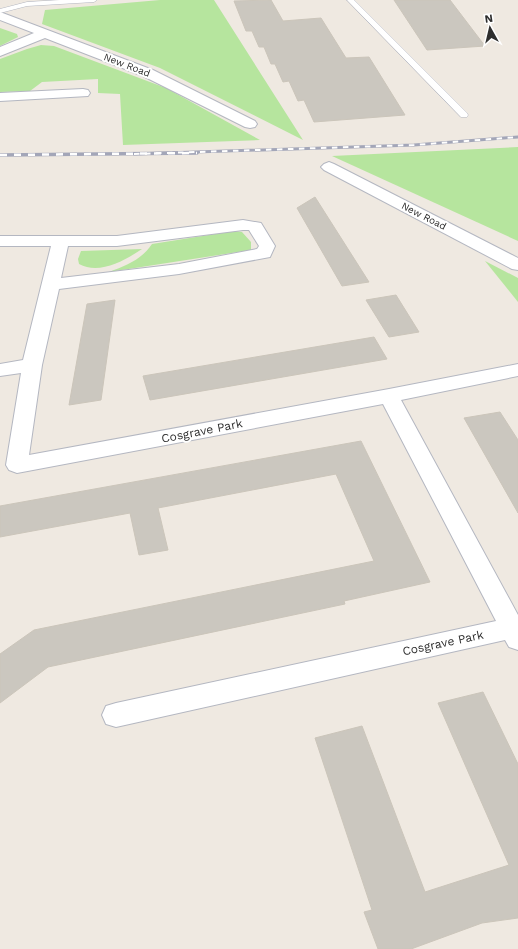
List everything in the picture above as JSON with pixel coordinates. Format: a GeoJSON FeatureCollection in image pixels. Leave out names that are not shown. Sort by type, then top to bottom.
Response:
{"type":"FeatureCollection","features":[{"type":"Feature","properties":{"kind":"street","name":"New Road"},"geometry":{"type":"LineString","coordinates":[[0,16],[148,73],[250,124]]}},
{"type":"Feature","properties":{"kind":"street"},"geometry":{"type":"LineString","coordinates":[[0,52],[46,34]]}},
{"type":"Feature","properties":{"kind":"street"},"geometry":{"type":"LineString","coordinates":[[0,96],[83,93]]}},
{"type":"Feature","properties":{"kind":"street","name":"New Road"},"geometry":{"type":"LineString","coordinates":[[329,167],[518,265]]}},
{"type":"Feature","properties":{"kind":"street"},"geometry":{"type":"LineString","coordinates":[[0,241],[117,241],[243,225],[255,226],[267,246],[264,253],[179,269],[52,284]]}},
{"type":"Feature","properties":{"kind":"street","name":"Cosgrave Park"},"geometry":{"type":"LineString","coordinates":[[61,241],[9,467],[389,396],[518,370]]}},
{"type":"Feature","properties":{"kind":"street"},"geometry":{"type":"LineString","coordinates":[[0,370],[32,365]]}},
{"type":"Feature","properties":{"kind":"street"},"geometry":{"type":"LineString","coordinates":[[389,396],[515,634]]}},
{"type":"Feature","properties":{"kind":"street","name":"Cosgrave Park"},"geometry":{"type":"LineString","coordinates":[[116,716],[261,682],[515,634]]}},
{"type":"Feature","properties":{"kind":"lane"},"geometry":{"type":"LineString","coordinates":[[0,11],[27,4],[94,0]]}},
{"type":"Feature","properties":{"kind":"lane"},"geometry":{"type":"LineString","coordinates":[[350,0],[464,115]]}},
{"type":"Feature","properties":{"kind":"green space"},"geometry":{"type":"Polygon","coordinates":[[[160,0],[214,0],[303,140],[160,68],[42,24],[45,10],[160,0]]]}},
{"type":"Feature","properties":{"kind":"green space"},"geometry":{"type":"Polygon","coordinates":[[[0,28],[17,34],[18,37],[0,46],[0,28]]]}},
{"type":"Feature","properties":{"kind":"green space"},"geometry":{"type":"Polygon","coordinates":[[[41,45],[54,46],[166,88],[260,140],[123,145],[120,94],[98,93],[98,79],[42,82],[30,91],[0,92],[0,59],[41,45]]]}},
{"type":"Feature","properties":{"kind":"green space"},"geometry":{"type":"Polygon","coordinates":[[[518,147],[518,241],[332,156],[518,147]]]}},
{"type":"Feature","properties":{"kind":"green space"},"geometry":{"type":"Polygon","coordinates":[[[234,231],[242,232],[251,242],[251,250],[109,272],[138,258],[148,250],[152,244],[234,231]]]}},
{"type":"Feature","properties":{"kind":"green space"},"geometry":{"type":"Polygon","coordinates":[[[142,249],[119,262],[103,267],[87,267],[79,264],[78,259],[81,251],[142,249]]]}},
{"type":"Feature","properties":{"kind":"green space"},"geometry":{"type":"Polygon","coordinates":[[[485,261],[518,278],[518,302],[485,261]]]}},
{"type":"Feature","properties":{"kind":"building"},"geometry":{"type":"Polygon","coordinates":[[[271,0],[283,21],[321,18],[346,58],[369,57],[405,115],[314,122],[304,100],[298,101],[289,81],[283,82],[275,64],[271,64],[264,47],[259,47],[252,31],[246,31],[234,1],[271,0]]]}},
{"type":"Feature","properties":{"kind":"building"},"geometry":{"type":"Polygon","coordinates":[[[394,0],[450,0],[485,46],[427,50],[394,0]]]}},
{"type":"Feature","properties":{"kind":"building"},"geometry":{"type":"Polygon","coordinates":[[[315,197],[369,282],[342,286],[297,208],[315,197]]]}},
{"type":"Feature","properties":{"kind":"building"},"geometry":{"type":"Polygon","coordinates":[[[396,295],[419,332],[389,337],[366,300],[396,295]]]}},
{"type":"Feature","properties":{"kind":"building"},"geometry":{"type":"Polygon","coordinates":[[[115,300],[101,400],[69,405],[87,304],[115,300]]]}},
{"type":"Feature","properties":{"kind":"building"},"geometry":{"type":"Polygon","coordinates":[[[374,337],[387,359],[150,400],[143,376],[374,337]]]}},
{"type":"Feature","properties":{"kind":"building"},"geometry":{"type":"Polygon","coordinates":[[[500,412],[518,440],[518,513],[464,418],[500,412]]]}},
{"type":"Feature","properties":{"kind":"building"},"geometry":{"type":"Polygon","coordinates":[[[361,441],[430,582],[344,601],[345,604],[48,667],[0,703],[0,654],[34,630],[374,561],[336,474],[158,508],[168,550],[139,555],[130,513],[0,537],[0,506],[361,441]]]}},
{"type":"Feature","properties":{"kind":"building"},"geometry":{"type":"Polygon","coordinates":[[[483,692],[518,764],[518,918],[482,923],[411,949],[378,949],[364,912],[372,910],[315,738],[362,726],[425,892],[509,865],[438,703],[483,692]]]}},
{"type":"Feature","properties":{"kind":"railway"},"geometry":{"type":"LineString","coordinates":[[150,153],[414,145],[518,137]]}},
{"type":"Feature","properties":{"kind":"railway"},"geometry":{"type":"LineString","coordinates":[[0,155],[150,153]]}},
{"type":"Feature","properties":{"kind":"railway"},"geometry":{"type":"LineString","coordinates":[[134,154],[150,153]]}},
{"type":"Feature","properties":{"kind":"railway"},"geometry":{"type":"LineString","coordinates":[[150,153],[197,153]]}}]}
